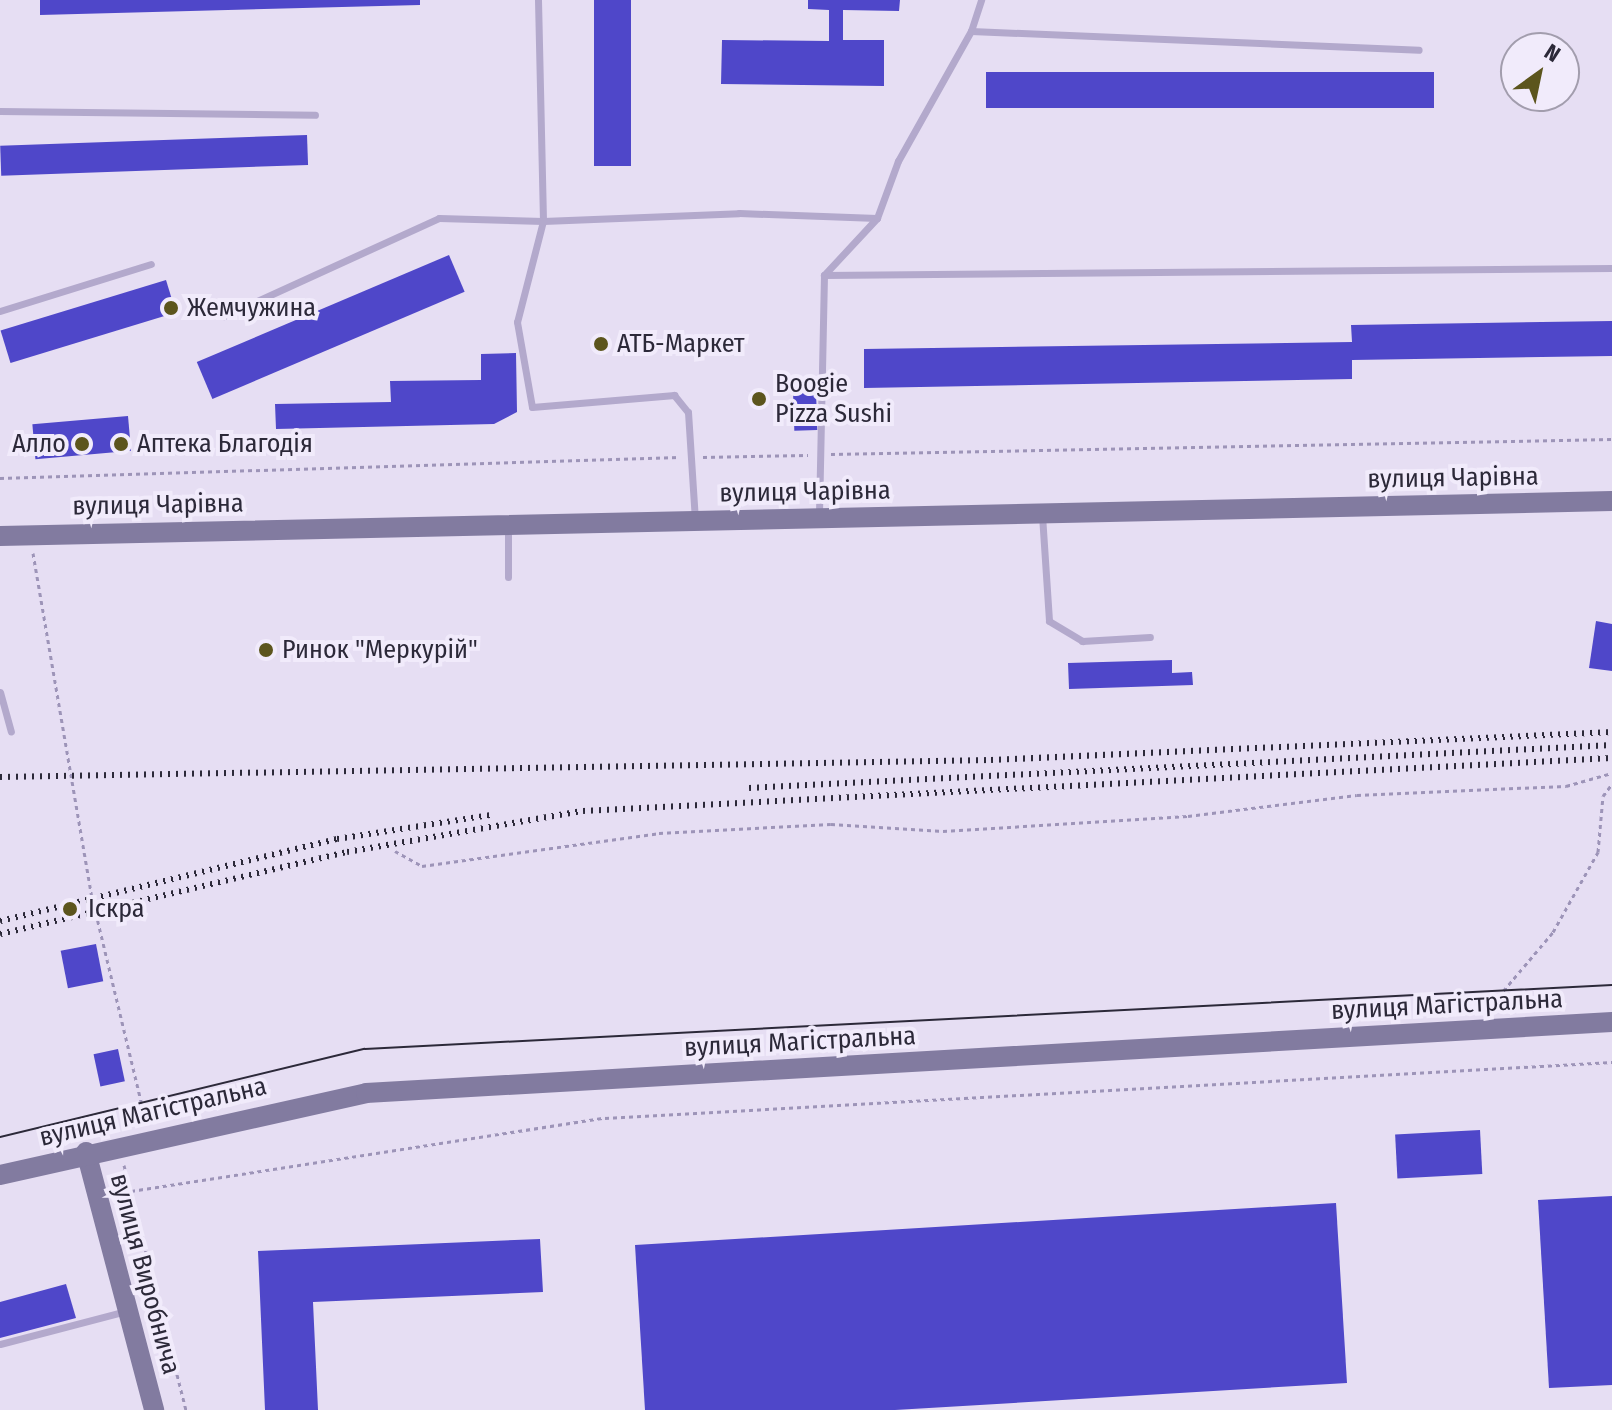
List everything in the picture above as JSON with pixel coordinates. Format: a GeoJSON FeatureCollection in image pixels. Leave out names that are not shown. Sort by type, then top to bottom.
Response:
{"type":"FeatureCollection","features":[{"type":"Feature","properties":{"kind":"street","name":"вулиця Чарівна"},"geometry":{"type":"LineString","coordinates":[[0,536],[1612,501]]}},
{"type":"Feature","properties":{"kind":"street","name":"вулиця Магістральна"},"geometry":{"type":"LineString","coordinates":[[0,1175],[150,1137],[366,1093],[1612,1022]]}},
{"type":"Feature","properties":{"kind":"street","name":"вулиця Виробнича"},"geometry":{"type":"LineString","coordinates":[[86,1152],[154,1410]]}},
{"type":"Feature","properties":{"kind":"lane"},"geometry":{"type":"LineString","coordinates":[[538,0],[543,221],[517,322],[532,407],[674,395],[688,412],[695,521]]}},
{"type":"Feature","properties":{"kind":"lane"},"geometry":{"type":"LineString","coordinates":[[819,518],[824,275],[877,218],[898,161],[971,31],[981,0]]}},
{"type":"Feature","properties":{"kind":"lane"},"geometry":{"type":"LineString","coordinates":[[971,31],[1419,50]]}},
{"type":"Feature","properties":{"kind":"lane"},"geometry":{"type":"LineString","coordinates":[[0,111],[315,115]]}},
{"type":"Feature","properties":{"kind":"lane"},"geometry":{"type":"LineString","coordinates":[[224,316],[439,218],[543,221],[739,213],[877,218]]}},
{"type":"Feature","properties":{"kind":"lane"},"geometry":{"type":"LineString","coordinates":[[0,311],[151,264]]}},
{"type":"Feature","properties":{"kind":"lane"},"geometry":{"type":"LineString","coordinates":[[824,275],[1612,268]]}},
{"type":"Feature","properties":{"kind":"lane"},"geometry":{"type":"LineString","coordinates":[[1042,513],[1049,621],[1082,641],[1150,637]]}},
{"type":"Feature","properties":{"kind":"lane"},"geometry":{"type":"LineString","coordinates":[[508,524],[508,577]]}},
{"type":"Feature","properties":{"kind":"lane"},"geometry":{"type":"LineString","coordinates":[[0,692],[11,732]]}},
{"type":"Feature","properties":{"kind":"lane"},"geometry":{"type":"LineString","coordinates":[[0,1344],[128,1310]]}},
{"type":"Feature","properties":{"kind":"path"},"geometry":{"type":"LineString","coordinates":[[30,535],[92,897],[150,1137]]}},
{"type":"Feature","properties":{"kind":"path"},"geometry":{"type":"LineString","coordinates":[[395,851],[422,866],[659,833],[831,824],[943,831],[1188,816],[1357,795],[1566,786],[1612,773]]}},
{"type":"Feature","properties":{"kind":"path"},"geometry":{"type":"LineString","coordinates":[[1473,1029],[1553,932],[1598,852],[1603,796],[1612,784]]}},
{"type":"Feature","properties":{"kind":"path"},"geometry":{"type":"LineString","coordinates":[[131,1191],[605,1118],[1612,1062]]}},
{"type":"Feature","properties":{"kind":"path"},"geometry":{"type":"LineString","coordinates":[[119,1144],[186,1410]]}},
{"type":"Feature","properties":{"kind":"building"},"geometry":{"type":"Polygon","coordinates":[[[40,0],[420,0],[420,5],[40,15],[40,0]]]}},
{"type":"Feature","properties":{"kind":"building"},"geometry":{"type":"Polygon","coordinates":[[[594,0],[631,0],[631,166],[594,166],[594,0]]]}},
{"type":"Feature","properties":{"kind":"building"},"geometry":{"type":"Polygon","coordinates":[[[808,0],[900,0],[899,11],[843,10],[843,40],[884,40],[884,86],[721,84],[722,40],[829,41],[829,10],[808,9],[808,0]]]}},
{"type":"Feature","properties":{"kind":"building"},"geometry":{"type":"Polygon","coordinates":[[[986,72],[1434,72],[1434,108],[986,108],[986,72]]]}},
{"type":"Feature","properties":{"kind":"building"},"geometry":{"type":"Polygon","coordinates":[[[307,135],[308,165],[1,176],[0,146],[307,135]]]}},
{"type":"Feature","properties":{"kind":"building"},"geometry":{"type":"Polygon","coordinates":[[[449,255],[465,292],[212,399],[197,362],[449,255]]]}},
{"type":"Feature","properties":{"kind":"building"},"geometry":{"type":"Polygon","coordinates":[[[166,280],[176,313],[10,363],[1,331],[166,280]]]}},
{"type":"Feature","properties":{"kind":"building"},"geometry":{"type":"Polygon","coordinates":[[[1612,321],[1612,356],[1352,360],[1352,379],[864,388],[864,349],[1352,342],[1351,325],[1612,321]]]}},
{"type":"Feature","properties":{"kind":"building"},"geometry":{"type":"Polygon","coordinates":[[[516,353],[517,412],[494,424],[276,429],[275,404],[391,402],[390,381],[481,380],[481,354],[516,353]]]}},
{"type":"Feature","properties":{"kind":"building"},"geometry":{"type":"Polygon","coordinates":[[[816,392],[817,430],[794,431],[793,393],[816,392]]]}},
{"type":"Feature","properties":{"kind":"building"},"geometry":{"type":"Polygon","coordinates":[[[128,416],[131,451],[35,459],[32,424],[128,416]]]}},
{"type":"Feature","properties":{"kind":"building"},"geometry":{"type":"Polygon","coordinates":[[[1596,621],[1612,624],[1612,671],[1589,668],[1596,621]]]}},
{"type":"Feature","properties":{"kind":"building"},"geometry":{"type":"Polygon","coordinates":[[[1172,660],[1172,673],[1192,672],[1193,685],[1069,689],[1068,663],[1172,660]]]}},
{"type":"Feature","properties":{"kind":"building"},"geometry":{"type":"Polygon","coordinates":[[[96,944],[103,981],[68,988],[61,951],[96,944]]]}},
{"type":"Feature","properties":{"kind":"building"},"geometry":{"type":"Polygon","coordinates":[[[118,1049],[125,1081],[100,1086],[94,1054],[118,1049]]]}},
{"type":"Feature","properties":{"kind":"building"},"geometry":{"type":"Polygon","coordinates":[[[1480,1130],[1482,1174],[1397,1178],[1395,1134],[1480,1130]]]}},
{"type":"Feature","properties":{"kind":"building"},"geometry":{"type":"Polygon","coordinates":[[[1612,1196],[1612,1385],[1549,1388],[1538,1200],[1612,1196]]]}},
{"type":"Feature","properties":{"kind":"building"},"geometry":{"type":"Polygon","coordinates":[[[1336,1203],[1347,1383],[895,1410],[645,1410],[635,1245],[1336,1203]]]}},
{"type":"Feature","properties":{"kind":"building"},"geometry":{"type":"Polygon","coordinates":[[[540,1239],[543,1292],[313,1302],[318,1410],[265,1410],[258,1251],[540,1239]]]}},
{"type":"Feature","properties":{"kind":"building"},"geometry":{"type":"Polygon","coordinates":[[[66,1284],[76,1318],[0,1338],[0,1302],[66,1284]]]}},
{"type":"Feature","properties":{"kind":"tram line"},"geometry":{"type":"LineString","coordinates":[[0,1137],[365,1049],[1612,985]]}},
{"type":"Feature","properties":{"kind":"railway"},"geometry":{"type":"LineString","coordinates":[[0,777],[991,760],[1612,732]]}},
{"type":"Feature","properties":{"kind":"railway"},"geometry":{"type":"LineString","coordinates":[[749,788],[1612,745]]}},
{"type":"Feature","properties":{"kind":"railway"},"geometry":{"type":"LineString","coordinates":[[0,934],[347,852],[583,811],[1612,758]]}},
{"type":"Feature","properties":{"kind":"railway"},"geometry":{"type":"LineString","coordinates":[[0,921],[337,839],[491,815]]}},
{"type":"Feature","properties":{"kind":"place","name":"Жемчужина"},"geometry":{"type":"Point","coordinates":[171,308]}},
{"type":"Feature","properties":{"kind":"place","name":"АТБ-Маркет"},"geometry":{"type":"Point","coordinates":[601,344]}},
{"type":"Feature","properties":{"kind":"place","name":"Boogie Pizza Sushi"},"geometry":{"type":"Point","coordinates":[759,399]}},
{"type":"Feature","properties":{"kind":"place","name":"Алло"},"geometry":{"type":"Point","coordinates":[82,444]}},
{"type":"Feature","properties":{"kind":"place","name":"Аптека Благодія"},"geometry":{"type":"Point","coordinates":[121,444]}},
{"type":"Feature","properties":{"kind":"place","name":"Ринок \"Меркурій\""},"geometry":{"type":"Point","coordinates":[266,650]}},
{"type":"Feature","properties":{"kind":"place","name":"Іскра"},"geometry":{"type":"Point","coordinates":[70,909]}}]}
